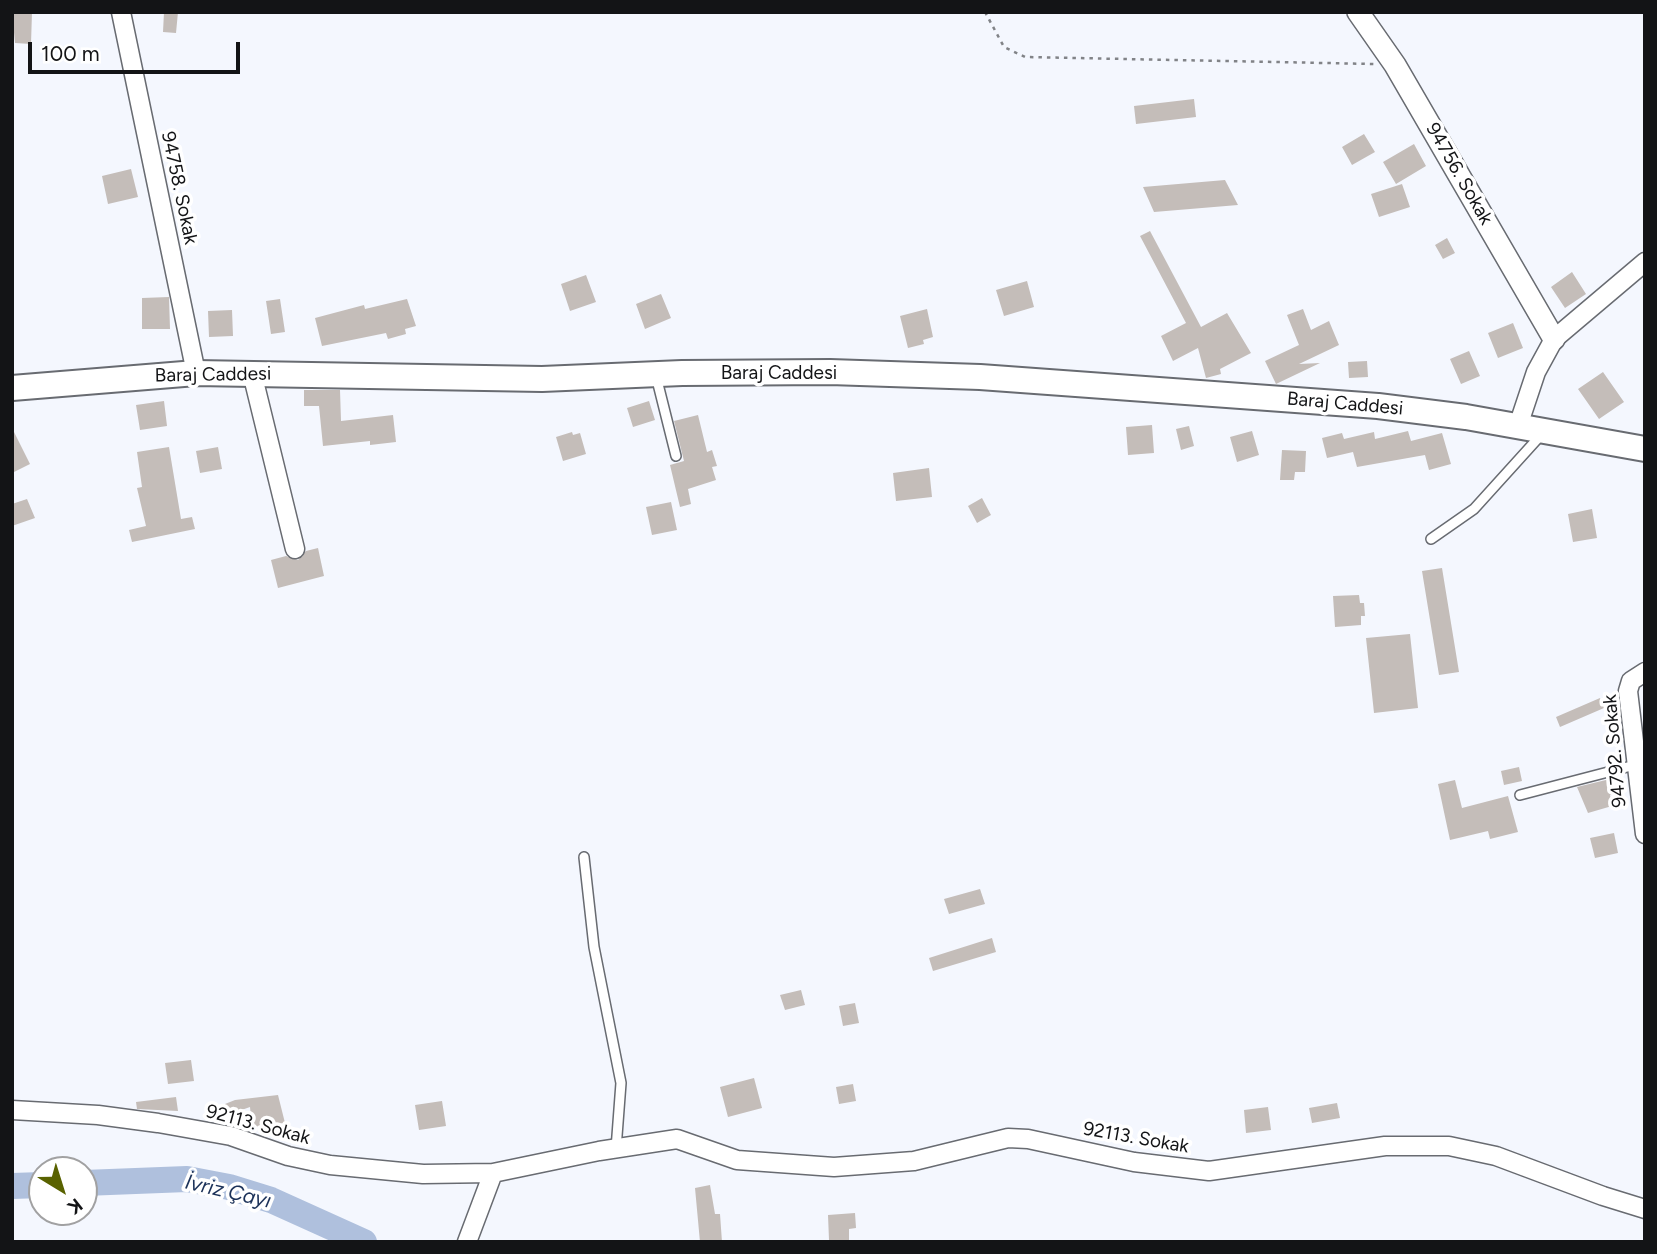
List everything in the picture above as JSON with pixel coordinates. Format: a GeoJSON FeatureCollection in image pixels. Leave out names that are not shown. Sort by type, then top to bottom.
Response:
{"type":"FeatureCollection","features":[{"type":"Feature","properties":{"kind":"main road","name":"Baraj Caddesi"},"geometry":{"type":"LineString","coordinates":[[12,387],[196,373],[529,379],[830,372],[980,377],[1378,405],[1645,449]]}},
{"type":"Feature","properties":{"kind":"street","name":"94758. Sokak"},"geometry":{"type":"LineString","coordinates":[[121,12],[196,373]]}},
{"type":"Feature","properties":{"kind":"street","name":"94756. Sokak"},"geometry":{"type":"LineString","coordinates":[[1358,12],[1395,65],[1554,339]]}},
{"type":"Feature","properties":{"kind":"street"},"geometry":{"type":"LineString","coordinates":[[1518,426],[1536,372],[1554,339],[1645,262]]}},
{"type":"Feature","properties":{"kind":"street"},"geometry":{"type":"LineString","coordinates":[[252,373],[295,549]]}},
{"type":"Feature","properties":{"kind":"street","name":"94792. Sokak"},"geometry":{"type":"LineString","coordinates":[[1645,672],[1631,681],[1628,691],[1645,834]]}},
{"type":"Feature","properties":{"kind":"street","name":"92113. Sokak"},"geometry":{"type":"LineString","coordinates":[[12,1110],[98,1115],[198,1129],[231,1136],[288,1156],[367,1170],[493,1173],[677,1139],[737,1160],[834,1167],[914,1161],[996,1140],[1028,1139],[1134,1162],[1209,1171],[1385,1146],[1449,1146],[1496,1156],[1645,1209]]}},
{"type":"Feature","properties":{"kind":"street"},"geometry":{"type":"LineString","coordinates":[[467,1242],[493,1173]]}},
{"type":"Feature","properties":{"kind":"lane"},"geometry":{"type":"LineString","coordinates":[[656,374],[676,456]]}},
{"type":"Feature","properties":{"kind":"lane"},"geometry":{"type":"LineString","coordinates":[[1431,539],[1474,509],[1544,431]]}},
{"type":"Feature","properties":{"kind":"lane"},"geometry":{"type":"LineString","coordinates":[[1520,795],[1635,765]]}},
{"type":"Feature","properties":{"kind":"lane"},"geometry":{"type":"LineString","coordinates":[[584,857],[594,947],[621,1083],[616,1149]]}},
{"type":"Feature","properties":{"kind":"path"},"geometry":{"type":"LineString","coordinates":[[985,12],[1004,47],[1025,57],[1395,65]]}},
{"type":"Feature","properties":{"kind":"building"},"geometry":{"type":"Polygon","coordinates":[[[12,12],[32,12],[31,44],[15,43],[12,12]]]}},
{"type":"Feature","properties":{"kind":"building"},"geometry":{"type":"Polygon","coordinates":[[[164,12],[178,12],[176,33],[163,32],[164,12]]]}},
{"type":"Feature","properties":{"kind":"building"},"geometry":{"type":"Polygon","coordinates":[[[1194,99],[1196,117],[1136,124],[1134,106],[1194,99]]]}},
{"type":"Feature","properties":{"kind":"building"},"geometry":{"type":"Polygon","coordinates":[[[1364,134],[1375,152],[1352,165],[1342,147],[1364,134]]]}},
{"type":"Feature","properties":{"kind":"building"},"geometry":{"type":"Polygon","coordinates":[[[1414,144],[1426,166],[1396,184],[1383,162],[1414,144]]]}},
{"type":"Feature","properties":{"kind":"building"},"geometry":{"type":"Polygon","coordinates":[[[131,169],[138,197],[108,204],[102,176],[131,169]]]}},
{"type":"Feature","properties":{"kind":"building"},"geometry":{"type":"Polygon","coordinates":[[[1225,180],[1238,205],[1154,212],[1143,187],[1225,180]]]}},
{"type":"Feature","properties":{"kind":"building"},"geometry":{"type":"Polygon","coordinates":[[[1402,184],[1410,207],[1379,217],[1371,194],[1402,184]]]}},
{"type":"Feature","properties":{"kind":"building"},"geometry":{"type":"Polygon","coordinates":[[[1150,231],[1201,327],[1227,313],[1251,353],[1220,369],[1221,374],[1206,378],[1198,348],[1173,361],[1161,336],[1186,323],[1140,236],[1150,231]]]}},
{"type":"Feature","properties":{"kind":"building"},"geometry":{"type":"Polygon","coordinates":[[[1447,238],[1455,253],[1443,259],[1435,245],[1447,238]]]}},
{"type":"Feature","properties":{"kind":"building"},"geometry":{"type":"Polygon","coordinates":[[[1572,272],[1586,294],[1565,308],[1551,287],[1572,272]]]}},
{"type":"Feature","properties":{"kind":"building"},"geometry":{"type":"Polygon","coordinates":[[[586,275],[596,302],[570,311],[561,284],[586,275]]]}},
{"type":"Feature","properties":{"kind":"building"},"geometry":{"type":"Polygon","coordinates":[[[1027,281],[1034,307],[1004,316],[996,290],[1027,281]]]}},
{"type":"Feature","properties":{"kind":"building"},"geometry":{"type":"Polygon","coordinates":[[[661,294],[671,318],[645,329],[636,304],[661,294]]]}},
{"type":"Feature","properties":{"kind":"building"},"geometry":{"type":"Polygon","coordinates":[[[169,297],[170,329],[142,329],[142,298],[169,297]]]}},
{"type":"Feature","properties":{"kind":"building"},"geometry":{"type":"Polygon","coordinates":[[[280,299],[285,332],[271,334],[266,301],[280,299]]]}},
{"type":"Feature","properties":{"kind":"building"},"geometry":{"type":"Polygon","coordinates":[[[407,299],[416,326],[405,329],[406,334],[388,339],[386,333],[322,346],[315,318],[364,305],[365,309],[407,299]]]}},
{"type":"Feature","properties":{"kind":"building"},"geometry":{"type":"Polygon","coordinates":[[[927,309],[933,337],[923,340],[924,344],[908,348],[900,316],[927,309]]]}},
{"type":"Feature","properties":{"kind":"building"},"geometry":{"type":"Polygon","coordinates":[[[1303,309],[1311,330],[1329,321],[1339,345],[1299,364],[1320,363],[1276,384],[1265,361],[1299,345],[1287,315],[1303,309]]]}},
{"type":"Feature","properties":{"kind":"building"},"geometry":{"type":"Polygon","coordinates":[[[232,310],[233,336],[209,337],[208,311],[232,310]]]}},
{"type":"Feature","properties":{"kind":"building"},"geometry":{"type":"Polygon","coordinates":[[[1513,323],[1523,348],[1498,358],[1488,333],[1513,323]]]}},
{"type":"Feature","properties":{"kind":"building"},"geometry":{"type":"Polygon","coordinates":[[[1469,351],[1480,376],[1461,384],[1450,359],[1469,351]]]}},
{"type":"Feature","properties":{"kind":"building"},"geometry":{"type":"Polygon","coordinates":[[[1367,361],[1368,377],[1349,378],[1348,362],[1367,361]]]}},
{"type":"Feature","properties":{"kind":"building"},"geometry":{"type":"Polygon","coordinates":[[[1603,372],[1624,402],[1599,419],[1578,389],[1603,372]]]}},
{"type":"Feature","properties":{"kind":"building"},"geometry":{"type":"Polygon","coordinates":[[[304,390],[340,390],[341,421],[393,415],[396,442],[370,445],[370,441],[323,446],[319,406],[304,406],[304,390]]]}},
{"type":"Feature","properties":{"kind":"building"},"geometry":{"type":"Polygon","coordinates":[[[164,401],[167,426],[140,430],[136,405],[164,401]]]}},
{"type":"Feature","properties":{"kind":"building"},"geometry":{"type":"Polygon","coordinates":[[[649,401],[655,420],[633,427],[627,408],[649,401]]]}},
{"type":"Feature","properties":{"kind":"building"},"geometry":{"type":"Polygon","coordinates":[[[698,415],[707,452],[712,450],[717,466],[712,467],[716,480],[688,489],[691,504],[680,507],[670,465],[684,461],[674,421],[698,415]]]}},
{"type":"Feature","properties":{"kind":"building"},"geometry":{"type":"Polygon","coordinates":[[[1152,425],[1154,453],[1128,455],[1126,427],[1152,425]]]}},
{"type":"Feature","properties":{"kind":"building"},"geometry":{"type":"Polygon","coordinates":[[[1189,426],[1194,446],[1181,450],[1176,429],[1189,426]]]}},
{"type":"Feature","properties":{"kind":"building"},"geometry":{"type":"Polygon","coordinates":[[[12,428],[30,464],[12,473],[12,428]]]}},
{"type":"Feature","properties":{"kind":"building"},"geometry":{"type":"Polygon","coordinates":[[[1252,431],[1259,455],[1237,462],[1230,437],[1252,431]]]}},
{"type":"Feature","properties":{"kind":"building"},"geometry":{"type":"Polygon","coordinates":[[[1408,431],[1411,441],[1442,433],[1451,464],[1429,470],[1425,455],[1357,467],[1353,452],[1327,458],[1322,438],[1342,433],[1344,439],[1374,432],[1375,439],[1408,431]]]}},
{"type":"Feature","properties":{"kind":"building"},"geometry":{"type":"Polygon","coordinates":[[[572,432],[573,435],[580,433],[586,454],[563,461],[556,437],[572,432]]]}},
{"type":"Feature","properties":{"kind":"building"},"geometry":{"type":"Polygon","coordinates":[[[169,447],[181,519],[192,517],[195,529],[132,542],[129,530],[146,526],[137,488],[142,487],[137,452],[169,447]]]}},
{"type":"Feature","properties":{"kind":"building"},"geometry":{"type":"Polygon","coordinates":[[[218,447],[222,469],[200,473],[196,451],[218,447]]]}},
{"type":"Feature","properties":{"kind":"building"},"geometry":{"type":"Polygon","coordinates":[[[1282,450],[1306,451],[1305,472],[1295,472],[1294,480],[1280,480],[1282,450]]]}},
{"type":"Feature","properties":{"kind":"building"},"geometry":{"type":"Polygon","coordinates":[[[929,468],[932,497],[896,501],[893,473],[929,468]]]}},
{"type":"Feature","properties":{"kind":"building"},"geometry":{"type":"Polygon","coordinates":[[[982,498],[991,515],[977,523],[968,506],[982,498]]]}},
{"type":"Feature","properties":{"kind":"building"},"geometry":{"type":"Polygon","coordinates":[[[27,499],[35,518],[12,526],[12,504],[27,499]]]}},
{"type":"Feature","properties":{"kind":"building"},"geometry":{"type":"Polygon","coordinates":[[[671,502],[677,530],[652,535],[646,507],[671,502]]]}},
{"type":"Feature","properties":{"kind":"building"},"geometry":{"type":"Polygon","coordinates":[[[1592,509],[1597,538],[1573,542],[1568,514],[1592,509]]]}},
{"type":"Feature","properties":{"kind":"building"},"geometry":{"type":"Polygon","coordinates":[[[318,548],[324,576],[278,588],[271,560],[286,556],[298,560],[306,551],[318,548]]]}},
{"type":"Feature","properties":{"kind":"building"},"geometry":{"type":"Polygon","coordinates":[[[1442,568],[1459,672],[1439,675],[1422,571],[1442,568]]]}},
{"type":"Feature","properties":{"kind":"building"},"geometry":{"type":"Polygon","coordinates":[[[1359,595],[1360,603],[1364,603],[1365,616],[1361,616],[1361,625],[1335,627],[1333,596],[1359,595]]]}},
{"type":"Feature","properties":{"kind":"building"},"geometry":{"type":"Polygon","coordinates":[[[1410,634],[1418,708],[1374,713],[1366,638],[1410,634]]]}},
{"type":"Feature","properties":{"kind":"building"},"geometry":{"type":"Polygon","coordinates":[[[1600,698],[1604,708],[1560,727],[1556,717],[1600,698]]]}},
{"type":"Feature","properties":{"kind":"building"},"geometry":{"type":"Polygon","coordinates":[[[1519,767],[1522,781],[1504,785],[1501,771],[1519,767]]]}},
{"type":"Feature","properties":{"kind":"building"},"geometry":{"type":"Polygon","coordinates":[[[1610,779],[1614,794],[1610,795],[1612,806],[1588,813],[1577,787],[1610,779]]]}},
{"type":"Feature","properties":{"kind":"building"},"geometry":{"type":"Polygon","coordinates":[[[1455,780],[1462,808],[1508,796],[1518,832],[1490,839],[1488,831],[1450,840],[1438,784],[1455,780]]]}},
{"type":"Feature","properties":{"kind":"building"},"geometry":{"type":"Polygon","coordinates":[[[1614,833],[1618,853],[1595,858],[1590,838],[1614,833]]]}},
{"type":"Feature","properties":{"kind":"building"},"geometry":{"type":"Polygon","coordinates":[[[980,889],[985,904],[949,914],[944,899],[980,889]]]}},
{"type":"Feature","properties":{"kind":"building"},"geometry":{"type":"Polygon","coordinates":[[[992,938],[996,952],[933,971],[929,958],[992,938]]]}},
{"type":"Feature","properties":{"kind":"building"},"geometry":{"type":"Polygon","coordinates":[[[801,990],[805,1005],[785,1010],[780,995],[801,990]]]}},
{"type":"Feature","properties":{"kind":"building"},"geometry":{"type":"Polygon","coordinates":[[[855,1003],[859,1023],[843,1026],[839,1006],[855,1003]]]}},
{"type":"Feature","properties":{"kind":"building"},"geometry":{"type":"Polygon","coordinates":[[[191,1060],[194,1081],[168,1084],[165,1063],[191,1060]]]}},
{"type":"Feature","properties":{"kind":"building"},"geometry":{"type":"Polygon","coordinates":[[[754,1078],[762,1108],[728,1117],[720,1087],[754,1078]]]}},
{"type":"Feature","properties":{"kind":"building"},"geometry":{"type":"Polygon","coordinates":[[[853,1084],[856,1101],[839,1104],[836,1087],[853,1084]]]}},
{"type":"Feature","properties":{"kind":"building"},"geometry":{"type":"Polygon","coordinates":[[[278,1095],[285,1123],[252,1127],[250,1107],[219,1118],[215,1108],[235,1100],[278,1095]]]}},
{"type":"Feature","properties":{"kind":"building"},"geometry":{"type":"Polygon","coordinates":[[[176,1097],[178,1111],[137,1109],[136,1102],[176,1097]]]}},
{"type":"Feature","properties":{"kind":"building"},"geometry":{"type":"Polygon","coordinates":[[[442,1101],[446,1126],[419,1130],[415,1105],[442,1101]]]}},
{"type":"Feature","properties":{"kind":"building"},"geometry":{"type":"Polygon","coordinates":[[[1337,1103],[1340,1118],[1312,1123],[1309,1108],[1337,1103]]]}},
{"type":"Feature","properties":{"kind":"building"},"geometry":{"type":"Polygon","coordinates":[[[1268,1107],[1271,1130],[1246,1133],[1244,1110],[1268,1107]]]}},
{"type":"Feature","properties":{"kind":"building"},"geometry":{"type":"Polygon","coordinates":[[[710,1185],[715,1214],[720,1214],[722,1242],[700,1242],[695,1188],[710,1185]]]}},
{"type":"Feature","properties":{"kind":"building"},"geometry":{"type":"Polygon","coordinates":[[[855,1213],[856,1228],[849,1229],[849,1240],[829,1240],[828,1215],[855,1213]]]}},
{"type":"Feature","properties":{"kind":"waterway","name":"İvriz Çayı"},"geometry":{"type":"LineString","coordinates":[[98,1182],[187,1179],[229,1187],[271,1200],[364,1242]]}},
{"type":"Feature","properties":{"kind":"waterway","name":"İvriz Çayı"},"geometry":{"type":"LineString","coordinates":[[12,1186],[28,1185]]}}]}
